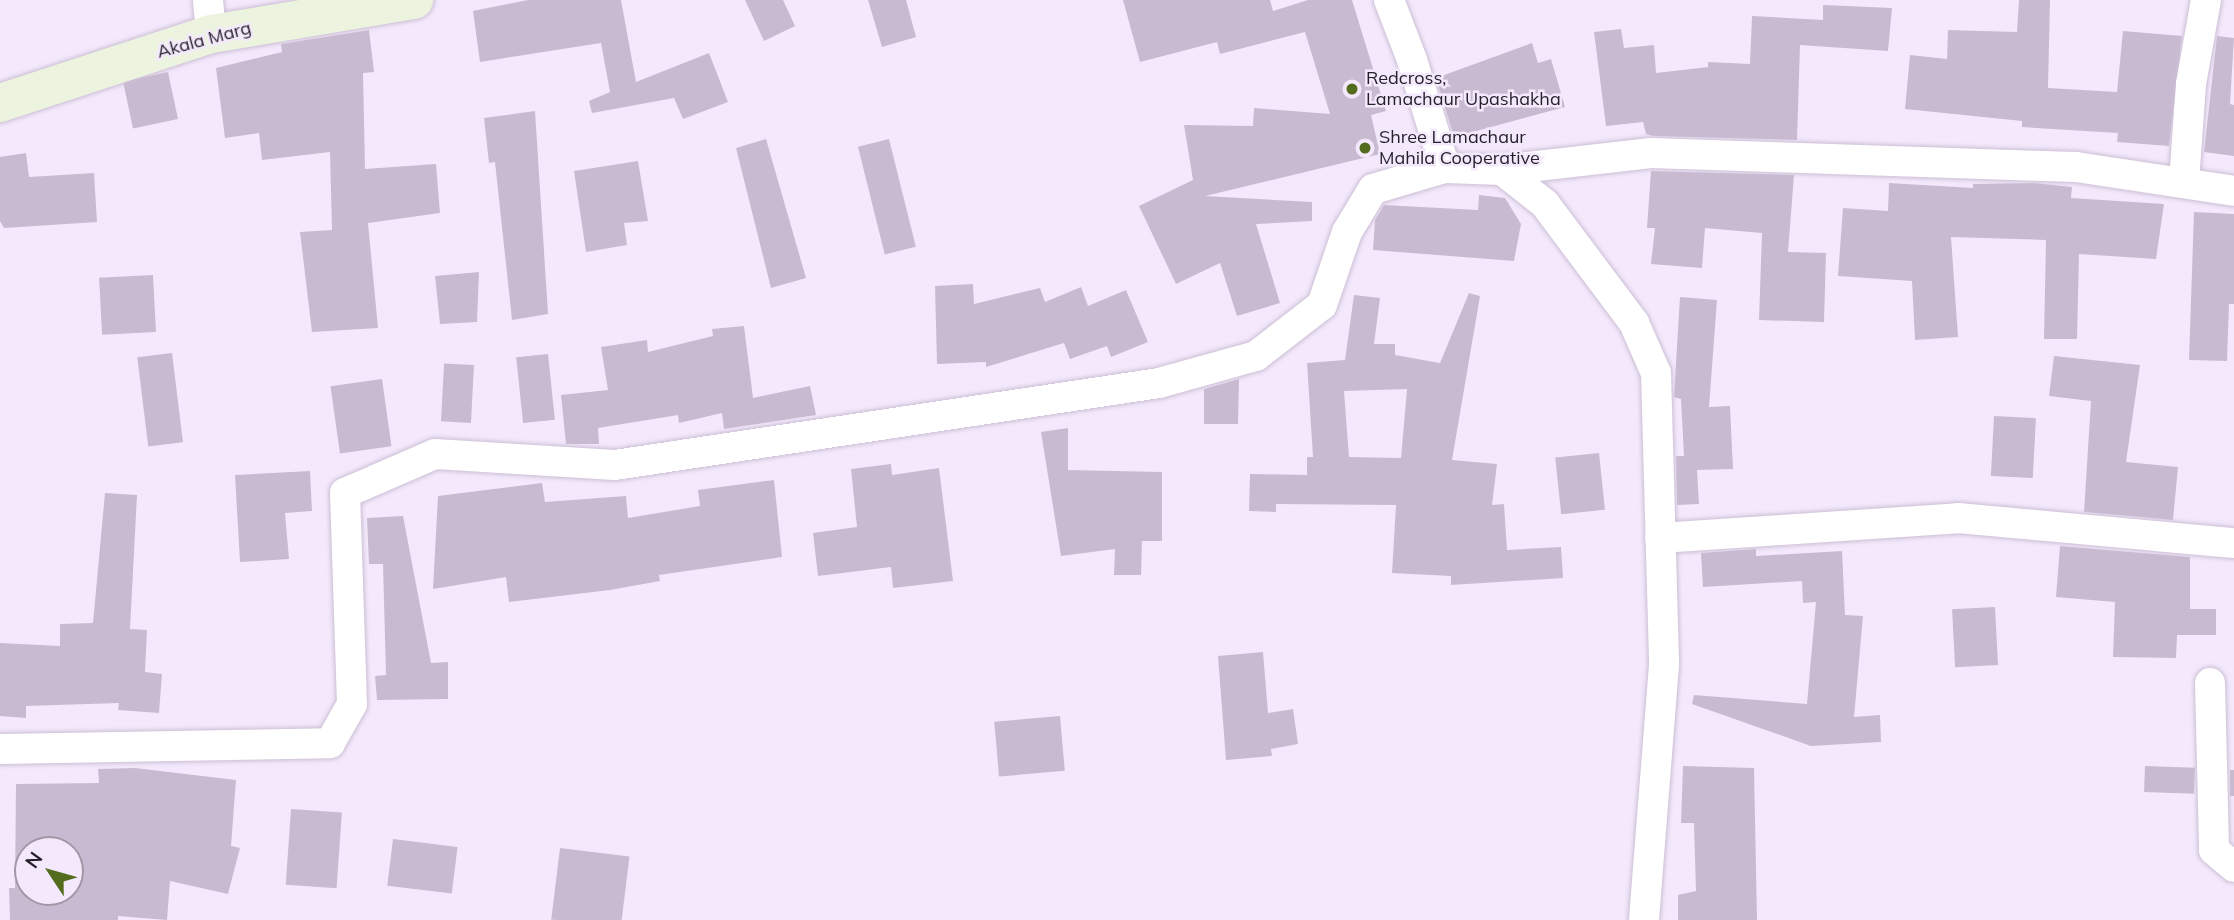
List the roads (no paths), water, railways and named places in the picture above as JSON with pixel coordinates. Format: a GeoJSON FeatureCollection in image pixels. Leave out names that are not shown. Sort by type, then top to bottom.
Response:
{"type":"FeatureCollection","features":[{"type":"Feature","properties":{"kind":"main road","name":"Akala Marg"},"geometry":{"type":"LineString","coordinates":[[0,103],[210,17],[414,0]]}},
{"type":"Feature","properties":{"kind":"street"},"geometry":{"type":"LineString","coordinates":[[1389,0],[1412,60],[1445,168]]}},
{"type":"Feature","properties":{"kind":"street"},"geometry":{"type":"LineString","coordinates":[[2184,182],[2191,84],[2206,0]]}},
{"type":"Feature","properties":{"kind":"street"},"geometry":{"type":"LineString","coordinates":[[0,749],[330,743],[352,704],[345,493],[435,454],[615,464],[1159,383],[1256,356],[1322,305],[1347,232],[1373,189],[1445,168],[1502,170],[1651,153],[2076,167],[2234,191]]}},
{"type":"Feature","properties":{"kind":"street"},"geometry":{"type":"LineString","coordinates":[[1502,170],[1545,204],[1634,323],[1657,373],[1664,666],[1644,920]]}},
{"type":"Feature","properties":{"kind":"street"},"geometry":{"type":"LineString","coordinates":[[1660,538],[1958,519],[2234,543]]}},
{"type":"Feature","properties":{"kind":"street"},"geometry":{"type":"LineString","coordinates":[[2210,683],[2214,850],[2234,867]]}},
{"type":"Feature","properties":{"kind":"place","name":"Redcross, Lamachaur Upashakha"},"geometry":{"type":"Point","coordinates":[1352,89]}},
{"type":"Feature","properties":{"kind":"place","name":"Shree Lamachaur Mahila Cooperative"},"geometry":{"type":"Point","coordinates":[1365,148]}}]}
